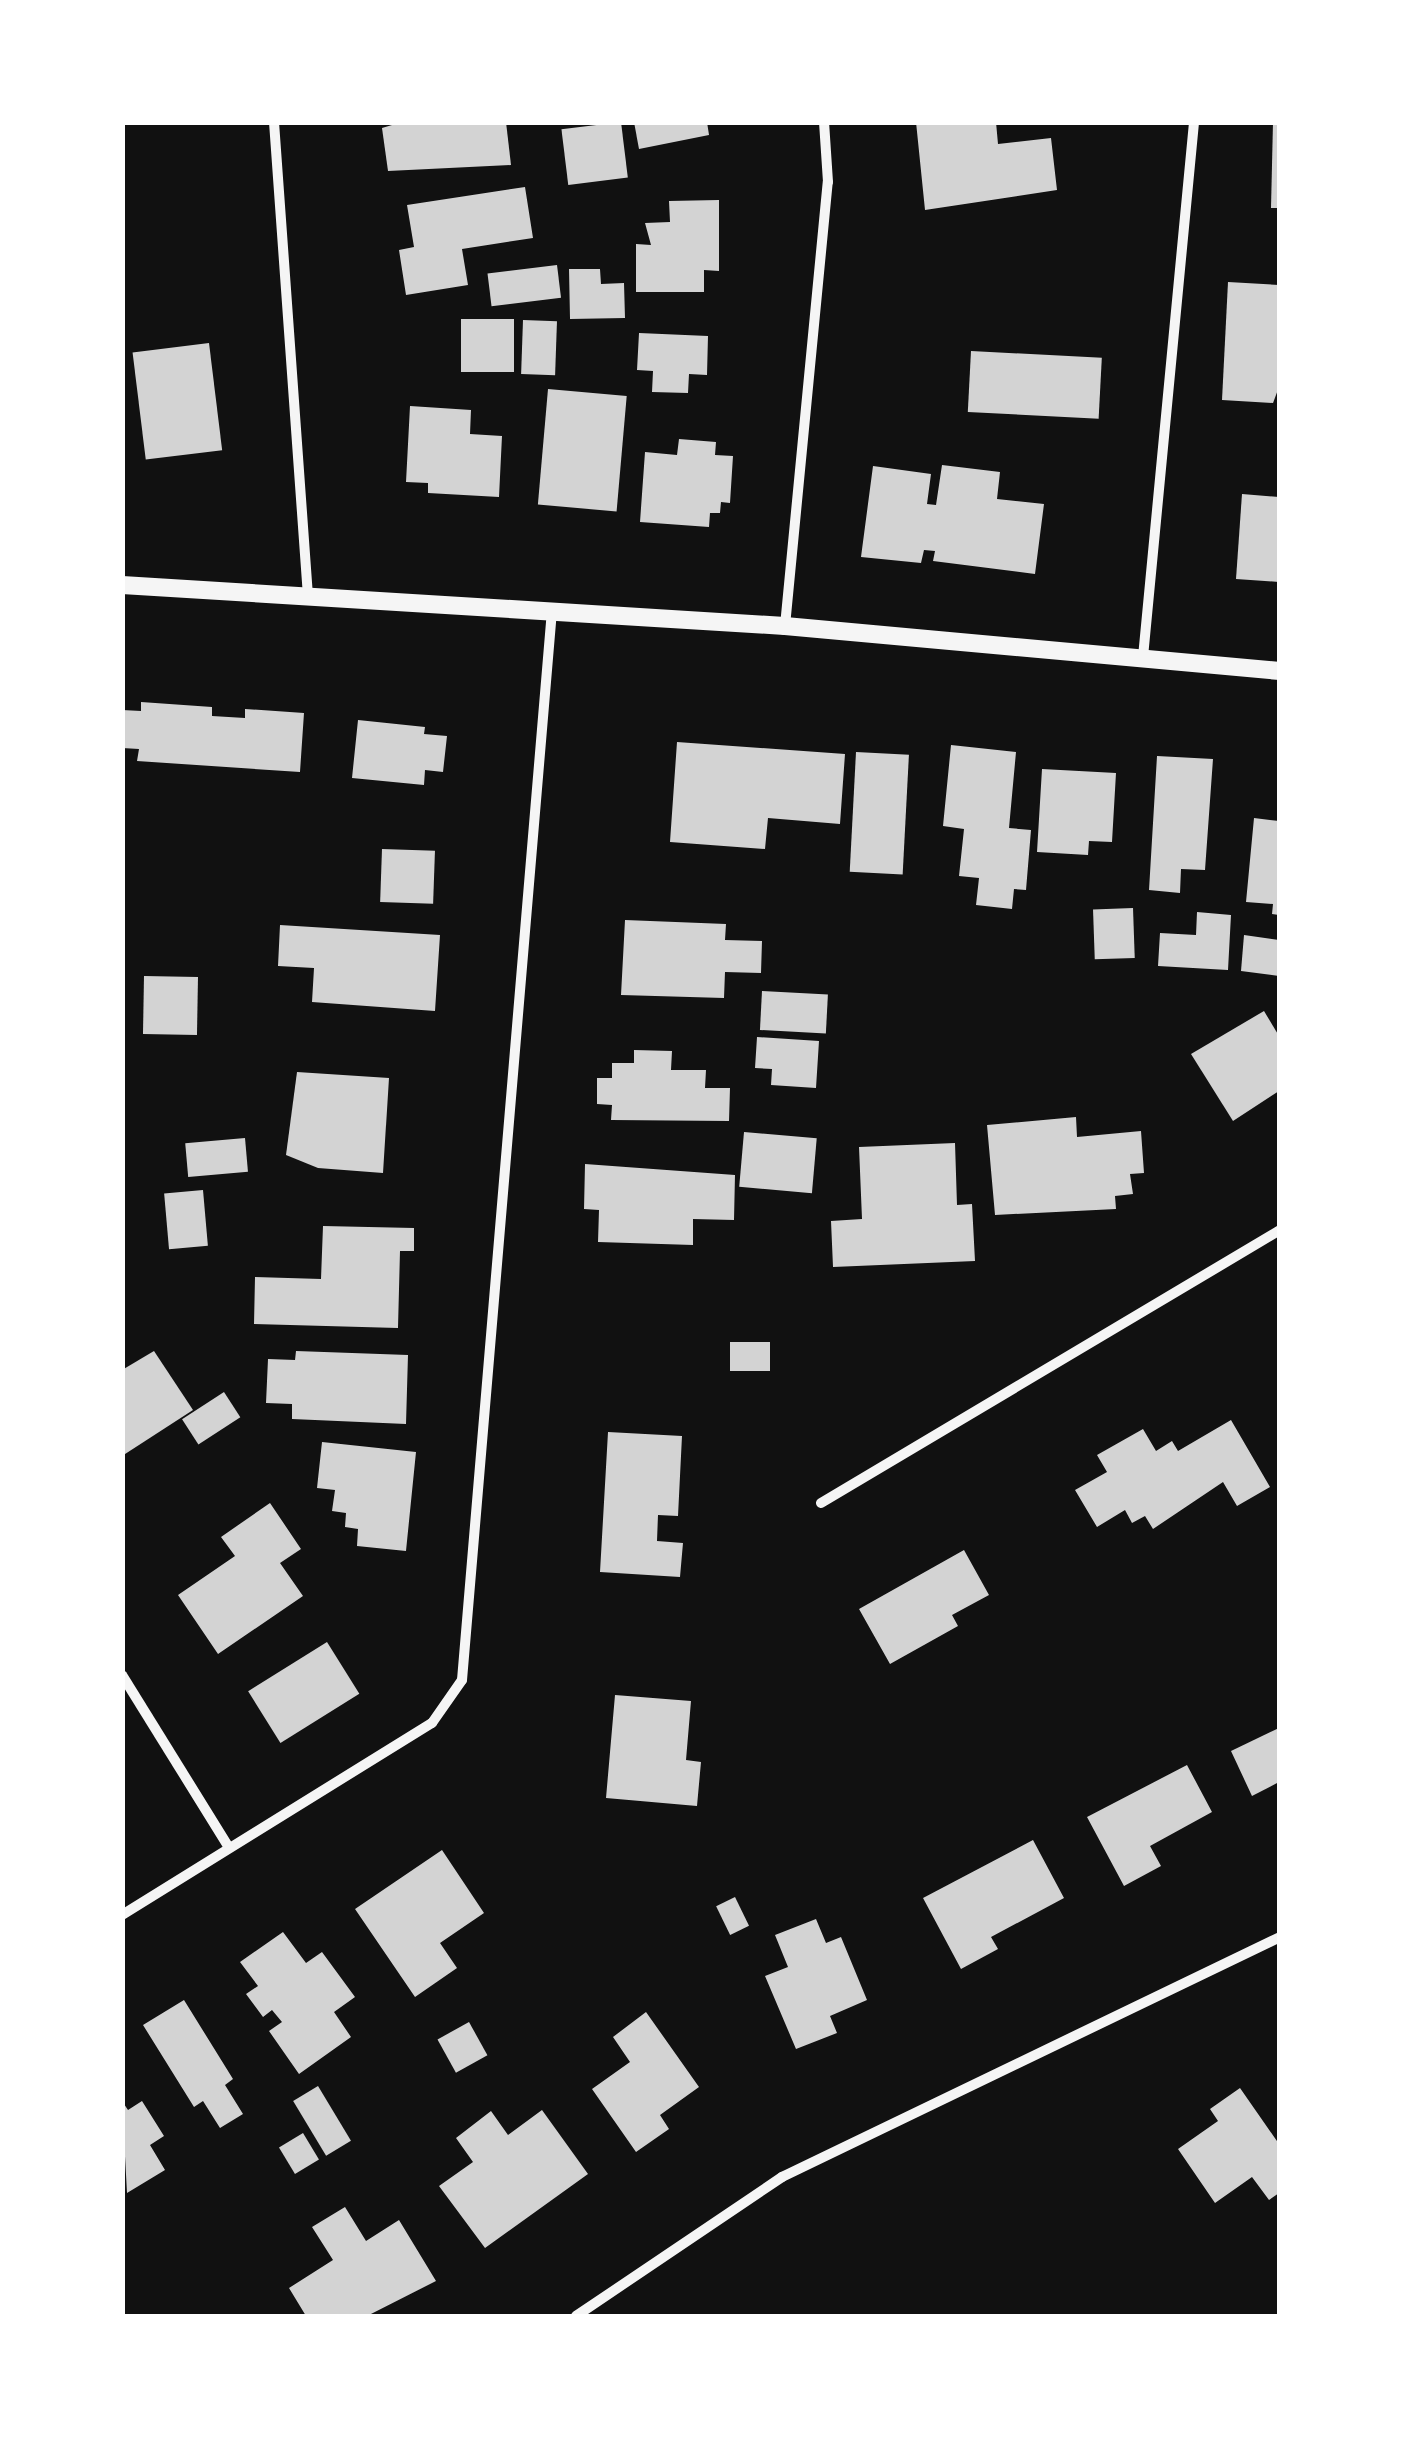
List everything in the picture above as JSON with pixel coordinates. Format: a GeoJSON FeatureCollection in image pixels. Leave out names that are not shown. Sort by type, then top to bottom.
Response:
{"type":"FeatureCollection","features":[{"type":"Feature","properties":{"kind":"street"},"geometry":{"type":"LineString","coordinates":[[274,122],[308,594]]}},
{"type":"Feature","properties":{"kind":"street"},"geometry":{"type":"LineString","coordinates":[[785,626],[828,182],[824,122]]}},
{"type":"Feature","properties":{"kind":"street"},"geometry":{"type":"LineString","coordinates":[[1143,657],[1194,122]]}},
{"type":"Feature","properties":{"kind":"street"},"geometry":{"type":"LineString","coordinates":[[122,584],[785,626],[1280,671]]}},
{"type":"Feature","properties":{"kind":"street"},"geometry":{"type":"LineString","coordinates":[[122,1915],[432,1723],[462,1680],[552,611]]}},
{"type":"Feature","properties":{"kind":"street"},"geometry":{"type":"LineString","coordinates":[[820,1503],[1280,1230]]}},
{"type":"Feature","properties":{"kind":"street"},"geometry":{"type":"LineString","coordinates":[[122,1675],[228,1846]]}},
{"type":"Feature","properties":{"kind":"street"},"geometry":{"type":"LineString","coordinates":[[576,2316],[782,2177],[1280,1936]]}},
{"type":"Feature","properties":{"kind":"building"},"geometry":{"type":"Polygon","coordinates":[[[402,122],[506,122],[511,165],[388,171],[382,128],[402,122]]]}},
{"type":"Feature","properties":{"kind":"building"},"geometry":{"type":"Polygon","coordinates":[[[621,122],[628,178],[568,185],[561,129],[621,122]]]}},
{"type":"Feature","properties":{"kind":"building"},"geometry":{"type":"Polygon","coordinates":[[[634,122],[707,122],[709,135],[639,149],[634,122]]]}},
{"type":"Feature","properties":{"kind":"building"},"geometry":{"type":"Polygon","coordinates":[[[916,122],[996,122],[998,144],[1051,138],[1057,190],[925,210],[916,122]]]}},
{"type":"Feature","properties":{"kind":"building"},"geometry":{"type":"Polygon","coordinates":[[[1273,122],[1279,122],[1279,208],[1271,208],[1273,122]]]}},
{"type":"Feature","properties":{"kind":"building"},"geometry":{"type":"Polygon","coordinates":[[[525,187],[533,238],[462,249],[468,285],[406,295],[399,250],[414,247],[407,205],[525,187]]]}},
{"type":"Feature","properties":{"kind":"building"},"geometry":{"type":"Polygon","coordinates":[[[719,200],[719,271],[704,270],[704,292],[636,292],[636,244],[651,245],[645,223],[670,222],[669,201],[719,200]]]}},
{"type":"Feature","properties":{"kind":"building"},"geometry":{"type":"Polygon","coordinates":[[[557,265],[561,298],[492,306],[488,274],[557,265]]]}},
{"type":"Feature","properties":{"kind":"building"},"geometry":{"type":"Polygon","coordinates":[[[569,269],[600,269],[601,284],[624,283],[625,318],[570,319],[569,269]]]}},
{"type":"Feature","properties":{"kind":"building"},"geometry":{"type":"Polygon","coordinates":[[[1228,282],[1279,285],[1279,387],[1273,403],[1222,400],[1228,282]]]}},
{"type":"Feature","properties":{"kind":"building"},"geometry":{"type":"Polygon","coordinates":[[[461,319],[514,319],[514,372],[461,372],[461,319]]]}},
{"type":"Feature","properties":{"kind":"building"},"geometry":{"type":"Polygon","coordinates":[[[523,320],[557,321],[555,375],[521,374],[523,320]]]}},
{"type":"Feature","properties":{"kind":"building"},"geometry":{"type":"Polygon","coordinates":[[[639,333],[708,336],[707,375],[689,374],[688,393],[652,392],[653,371],[637,370],[639,333]]]}},
{"type":"Feature","properties":{"kind":"building"},"geometry":{"type":"Polygon","coordinates":[[[209,343],[222,450],[146,460],[133,352],[209,343]]]}},
{"type":"Feature","properties":{"kind":"building"},"geometry":{"type":"Polygon","coordinates":[[[971,351],[1102,358],[1099,419],[968,412],[971,351]]]}},
{"type":"Feature","properties":{"kind":"building"},"geometry":{"type":"Polygon","coordinates":[[[548,389],[627,396],[617,511],[538,505],[548,389]]]}},
{"type":"Feature","properties":{"kind":"building"},"geometry":{"type":"Polygon","coordinates":[[[410,406],[471,410],[470,434],[502,436],[499,497],[428,493],[428,483],[406,482],[410,406]]]}},
{"type":"Feature","properties":{"kind":"building"},"geometry":{"type":"Polygon","coordinates":[[[679,439],[716,442],[715,455],[733,456],[730,503],[721,502],[720,513],[710,513],[709,527],[640,522],[645,452],[677,455],[679,439]]]}},
{"type":"Feature","properties":{"kind":"building"},"geometry":{"type":"Polygon","coordinates":[[[942,465],[1000,472],[997,499],[1044,504],[1035,574],[933,561],[935,551],[924,550],[921,563],[861,557],[873,466],[931,474],[927,504],[936,505],[942,465]]]}},
{"type":"Feature","properties":{"kind":"building"},"geometry":{"type":"Polygon","coordinates":[[[1242,494],[1279,497],[1279,582],[1236,579],[1242,494]]]}},
{"type":"Feature","properties":{"kind":"building"},"geometry":{"type":"Polygon","coordinates":[[[141,702],[212,707],[212,716],[245,718],[245,709],[304,713],[300,772],[137,761],[139,749],[122,748],[122,710],[141,711],[141,702]]]}},
{"type":"Feature","properties":{"kind":"building"},"geometry":{"type":"Polygon","coordinates":[[[358,720],[425,727],[424,734],[447,736],[443,772],[425,770],[424,785],[352,778],[358,720]]]}},
{"type":"Feature","properties":{"kind":"building"},"geometry":{"type":"Polygon","coordinates":[[[677,742],[845,754],[840,824],[768,818],[765,849],[670,842],[677,742]]]}},
{"type":"Feature","properties":{"kind":"building"},"geometry":{"type":"Polygon","coordinates":[[[951,745],[1016,752],[1009,828],[1031,830],[1026,890],[1014,889],[1012,909],[976,905],[979,878],[959,876],[964,829],[943,826],[951,745]]]}},
{"type":"Feature","properties":{"kind":"building"},"geometry":{"type":"Polygon","coordinates":[[[856,752],[909,755],[903,875],[850,872],[856,752]]]}},
{"type":"Feature","properties":{"kind":"building"},"geometry":{"type":"Polygon","coordinates":[[[1157,756],[1213,759],[1205,870],[1181,869],[1180,893],[1149,890],[1157,756]]]}},
{"type":"Feature","properties":{"kind":"building"},"geometry":{"type":"Polygon","coordinates":[[[1042,769],[1116,773],[1112,842],[1089,841],[1088,855],[1037,852],[1042,769]]]}},
{"type":"Feature","properties":{"kind":"building"},"geometry":{"type":"Polygon","coordinates":[[[1254,818],[1279,821],[1279,915],[1272,914],[1273,904],[1246,902],[1254,818]]]}},
{"type":"Feature","properties":{"kind":"building"},"geometry":{"type":"Polygon","coordinates":[[[382,849],[435,851],[433,904],[380,902],[382,849]]]}},
{"type":"Feature","properties":{"kind":"building"},"geometry":{"type":"Polygon","coordinates":[[[1133,908],[1135,958],[1095,959],[1093,909],[1133,908]]]}},
{"type":"Feature","properties":{"kind":"building"},"geometry":{"type":"Polygon","coordinates":[[[1197,912],[1231,915],[1228,970],[1158,966],[1160,933],[1196,935],[1197,912]]]}},
{"type":"Feature","properties":{"kind":"building"},"geometry":{"type":"Polygon","coordinates":[[[625,920],[726,924],[725,940],[762,941],[761,973],[725,972],[724,998],[621,995],[625,920]]]}},
{"type":"Feature","properties":{"kind":"building"},"geometry":{"type":"Polygon","coordinates":[[[280,925],[440,935],[435,1011],[312,1002],[314,968],[278,966],[280,925]]]}},
{"type":"Feature","properties":{"kind":"building"},"geometry":{"type":"Polygon","coordinates":[[[1244,935],[1279,940],[1279,976],[1241,971],[1244,935]]]}},
{"type":"Feature","properties":{"kind":"building"},"geometry":{"type":"Polygon","coordinates":[[[144,976],[198,977],[197,1035],[143,1034],[144,976]]]}},
{"type":"Feature","properties":{"kind":"building"},"geometry":{"type":"Polygon","coordinates":[[[762,991],[828,994],[826,1033],[760,1030],[762,991]]]}},
{"type":"Feature","properties":{"kind":"building"},"geometry":{"type":"Polygon","coordinates":[[[1264,1011],[1279,1036],[1279,1091],[1233,1121],[1191,1054],[1264,1011]]]}},
{"type":"Feature","properties":{"kind":"building"},"geometry":{"type":"Polygon","coordinates":[[[757,1037],[819,1041],[816,1088],[771,1085],[772,1069],[755,1068],[757,1037]]]}},
{"type":"Feature","properties":{"kind":"building"},"geometry":{"type":"Polygon","coordinates":[[[634,1050],[672,1051],[671,1070],[706,1070],[705,1088],[730,1088],[729,1121],[611,1120],[612,1105],[597,1104],[597,1078],[612,1078],[612,1063],[634,1063],[634,1050]]]}},
{"type":"Feature","properties":{"kind":"building"},"geometry":{"type":"Polygon","coordinates":[[[297,1072],[389,1078],[383,1173],[318,1168],[286,1155],[297,1072]]]}},
{"type":"Feature","properties":{"kind":"building"},"geometry":{"type":"Polygon","coordinates":[[[1076,1117],[1077,1137],[1141,1131],[1144,1173],[1130,1174],[1133,1194],[1115,1196],[1116,1209],[995,1215],[987,1125],[1076,1117]]]}},
{"type":"Feature","properties":{"kind":"building"},"geometry":{"type":"Polygon","coordinates":[[[744,1132],[817,1138],[812,1193],[739,1187],[744,1132]]]}},
{"type":"Feature","properties":{"kind":"building"},"geometry":{"type":"Polygon","coordinates":[[[245,1138],[248,1172],[188,1177],[185,1143],[245,1138]]]}},
{"type":"Feature","properties":{"kind":"building"},"geometry":{"type":"Polygon","coordinates":[[[955,1143],[957,1205],[972,1204],[975,1261],[833,1267],[831,1221],[862,1219],[859,1147],[955,1143]]]}},
{"type":"Feature","properties":{"kind":"building"},"geometry":{"type":"Polygon","coordinates":[[[585,1164],[735,1175],[734,1220],[693,1219],[693,1245],[598,1242],[599,1210],[584,1209],[585,1164]]]}},
{"type":"Feature","properties":{"kind":"building"},"geometry":{"type":"Polygon","coordinates":[[[203,1190],[208,1246],[169,1249],[164,1193],[203,1190]]]}},
{"type":"Feature","properties":{"kind":"building"},"geometry":{"type":"Polygon","coordinates":[[[323,1226],[414,1228],[414,1251],[400,1251],[398,1328],[254,1324],[255,1277],[321,1279],[323,1226]]]}},
{"type":"Feature","properties":{"kind":"building"},"geometry":{"type":"Polygon","coordinates":[[[730,1342],[770,1342],[770,1371],[730,1371],[730,1342]]]}},
{"type":"Feature","properties":{"kind":"building"},"geometry":{"type":"Polygon","coordinates":[[[154,1351],[193,1410],[122,1456],[122,1370],[154,1351]]]}},
{"type":"Feature","properties":{"kind":"building"},"geometry":{"type":"Polygon","coordinates":[[[296,1351],[408,1355],[406,1424],[292,1419],[292,1404],[266,1403],[268,1359],[295,1360],[296,1351]]]}},
{"type":"Feature","properties":{"kind":"building"},"geometry":{"type":"Polygon","coordinates":[[[224,1392],[240,1417],[198,1444],[182,1419],[224,1392]]]}},
{"type":"Feature","properties":{"kind":"building"},"geometry":{"type":"Polygon","coordinates":[[[1231,1420],[1270,1487],[1237,1506],[1223,1482],[1153,1529],[1145,1516],[1132,1523],[1125,1510],[1097,1527],[1075,1490],[1107,1472],[1097,1455],[1143,1429],[1156,1451],[1172,1441],[1178,1451],[1231,1420]]]}},
{"type":"Feature","properties":{"kind":"building"},"geometry":{"type":"Polygon","coordinates":[[[608,1432],[682,1436],[678,1516],[658,1515],[657,1541],[683,1543],[680,1577],[600,1572],[608,1432]]]}},
{"type":"Feature","properties":{"kind":"building"},"geometry":{"type":"Polygon","coordinates":[[[322,1442],[416,1452],[406,1551],[357,1546],[358,1529],[345,1527],[346,1513],[332,1511],[335,1490],[317,1488],[322,1442]]]}},
{"type":"Feature","properties":{"kind":"building"},"geometry":{"type":"Polygon","coordinates":[[[270,1503],[301,1549],[280,1563],[303,1596],[218,1654],[178,1595],[235,1556],[221,1537],[270,1503]]]}},
{"type":"Feature","properties":{"kind":"building"},"geometry":{"type":"Polygon","coordinates":[[[964,1550],[989,1595],[952,1615],[958,1626],[890,1664],[859,1609],[964,1550]]]}},
{"type":"Feature","properties":{"kind":"building"},"geometry":{"type":"Polygon","coordinates":[[[327,1642],[359,1694],[280,1743],[248,1691],[327,1642]]]}},
{"type":"Feature","properties":{"kind":"building"},"geometry":{"type":"Polygon","coordinates":[[[615,1695],[691,1701],[686,1760],[701,1762],[697,1806],[606,1798],[615,1695]]]}},
{"type":"Feature","properties":{"kind":"building"},"geometry":{"type":"Polygon","coordinates":[[[1279,1728],[1279,1782],[1252,1796],[1231,1751],[1279,1728]]]}},
{"type":"Feature","properties":{"kind":"building"},"geometry":{"type":"Polygon","coordinates":[[[1187,1765],[1212,1812],[1150,1846],[1161,1866],[1124,1886],[1087,1817],[1187,1765]]]}},
{"type":"Feature","properties":{"kind":"building"},"geometry":{"type":"Polygon","coordinates":[[[1033,1840],[1064,1898],[991,1937],[998,1949],[961,1969],[923,1898],[1033,1840]]]}},
{"type":"Feature","properties":{"kind":"building"},"geometry":{"type":"Polygon","coordinates":[[[442,1850],[484,1913],[440,1943],[457,1968],[415,1997],[355,1909],[442,1850]]]}},
{"type":"Feature","properties":{"kind":"building"},"geometry":{"type":"Polygon","coordinates":[[[735,1897],[749,1926],[730,1935],[716,1906],[735,1897]]]}},
{"type":"Feature","properties":{"kind":"building"},"geometry":{"type":"Polygon","coordinates":[[[816,1919],[826,1943],[841,1937],[867,2000],[830,2016],[837,2033],[796,2049],[765,1976],[788,1967],[775,1935],[816,1919]]]}},
{"type":"Feature","properties":{"kind":"building"},"geometry":{"type":"Polygon","coordinates":[[[283,1932],[306,1963],[322,1952],[355,1997],[334,2012],[351,2037],[299,2074],[269,2031],[282,2022],[272,2010],[263,2017],[246,1994],[258,1986],[240,1962],[283,1932]]]}},
{"type":"Feature","properties":{"kind":"building"},"geometry":{"type":"Polygon","coordinates":[[[184,2000],[233,2079],[225,2085],[243,2114],[220,2128],[203,2101],[194,2107],[143,2025],[184,2000]]]}},
{"type":"Feature","properties":{"kind":"building"},"geometry":{"type":"Polygon","coordinates":[[[646,2012],[699,2087],[660,2115],[669,2129],[636,2152],[592,2089],[630,2062],[613,2037],[646,2012]]]}},
{"type":"Feature","properties":{"kind":"building"},"geometry":{"type":"Polygon","coordinates":[[[469,2022],[487,2055],[456,2073],[438,2039],[469,2022]]]}},
{"type":"Feature","properties":{"kind":"building"},"geometry":{"type":"Polygon","coordinates":[[[318,2086],[351,2141],[326,2156],[293,2101],[318,2086]]]}},
{"type":"Feature","properties":{"kind":"building"},"geometry":{"type":"Polygon","coordinates":[[[1240,2088],[1279,2144],[1279,2193],[1269,2200],[1252,2177],[1215,2203],[1178,2149],[1218,2121],[1210,2109],[1240,2088]]]}},
{"type":"Feature","properties":{"kind":"building"},"geometry":{"type":"Polygon","coordinates":[[[122,2101],[128,2110],[142,2101],[164,2136],[150,2145],[165,2170],[127,2193],[122,2101]]]}},
{"type":"Feature","properties":{"kind":"building"},"geometry":{"type":"Polygon","coordinates":[[[542,2110],[588,2174],[485,2248],[439,2186],[473,2162],[456,2138],[491,2111],[508,2135],[542,2110]]]}},
{"type":"Feature","properties":{"kind":"building"},"geometry":{"type":"Polygon","coordinates":[[[303,2133],[319,2160],[295,2174],[279,2147],[303,2133]]]}},
{"type":"Feature","properties":{"kind":"building"},"geometry":{"type":"Polygon","coordinates":[[[345,2207],[366,2241],[399,2220],[436,2281],[367,2316],[306,2316],[289,2288],[333,2260],[312,2227],[345,2207]]]}}]}
